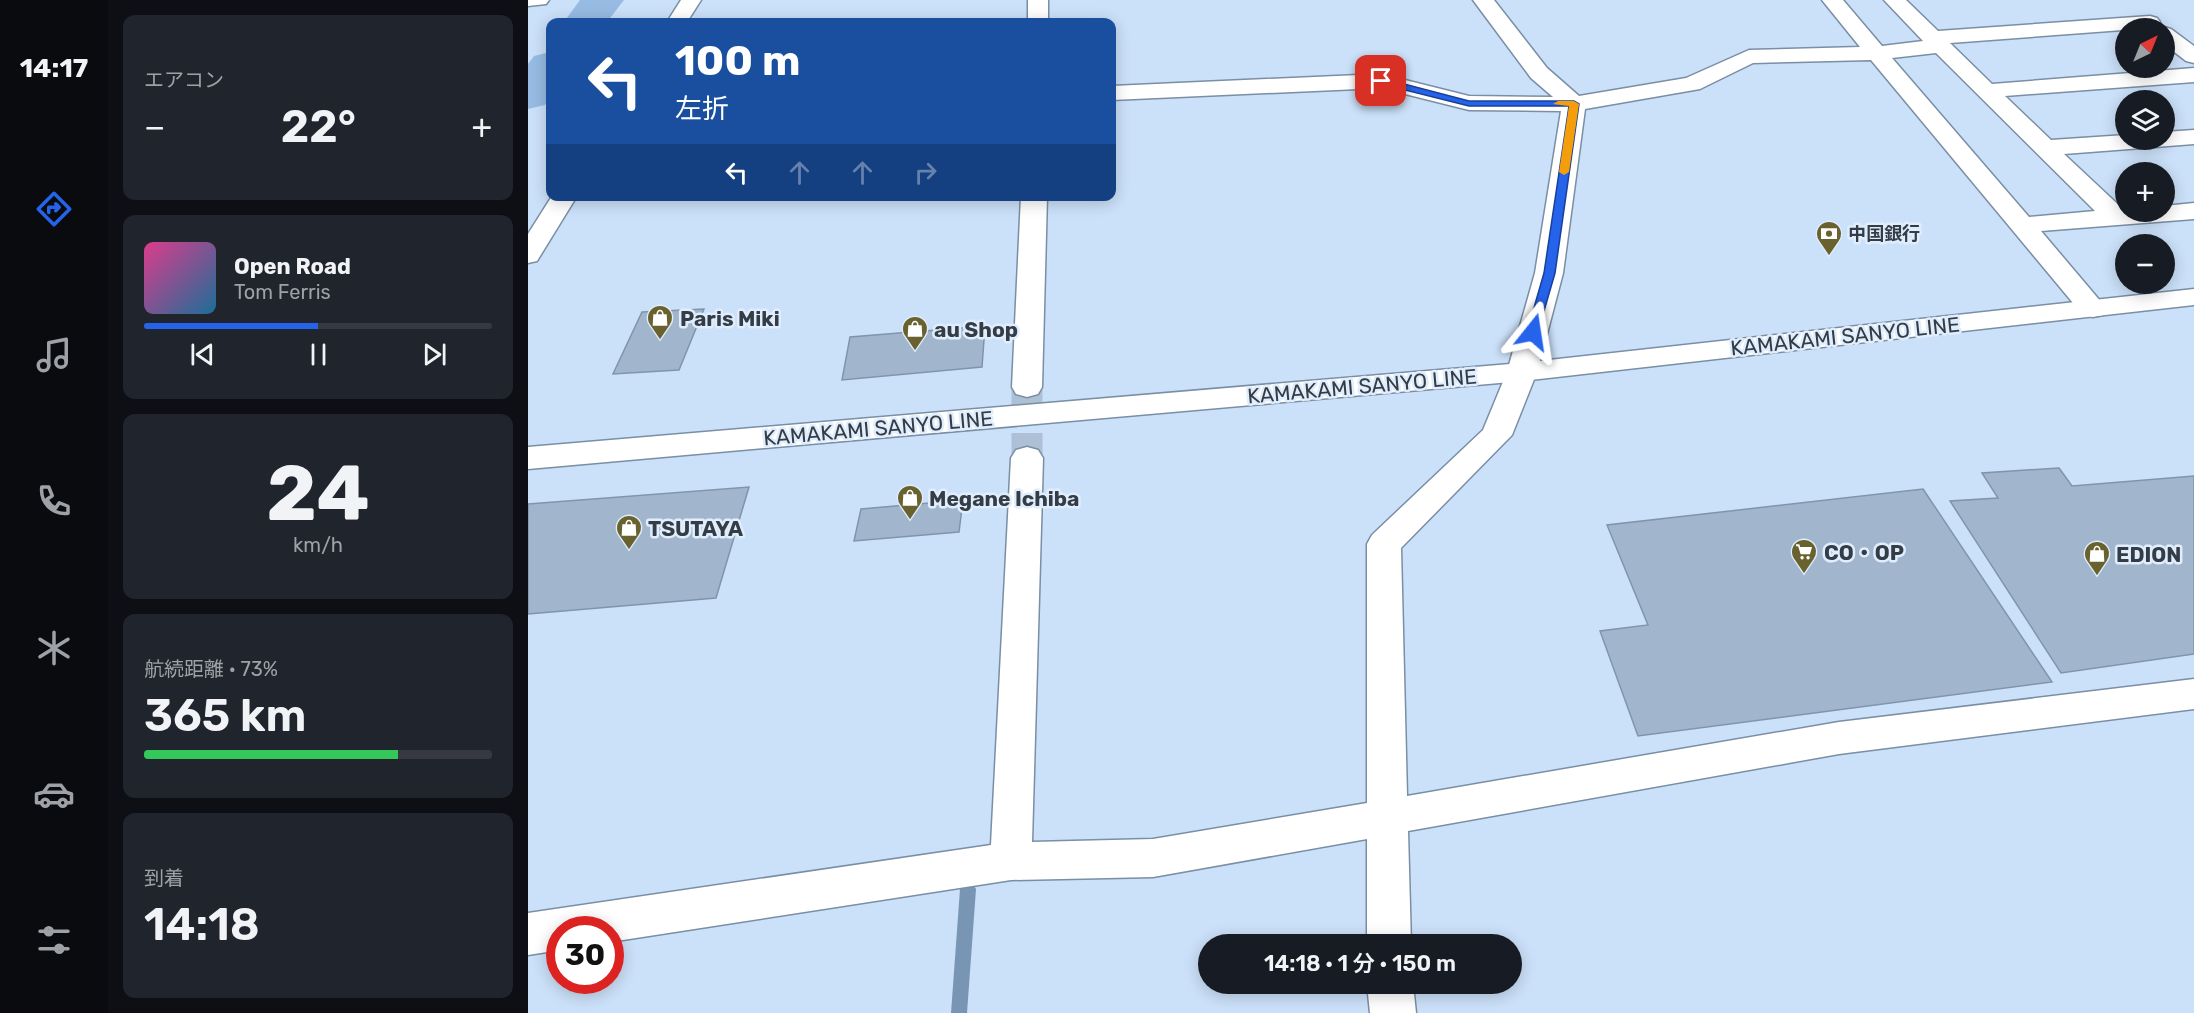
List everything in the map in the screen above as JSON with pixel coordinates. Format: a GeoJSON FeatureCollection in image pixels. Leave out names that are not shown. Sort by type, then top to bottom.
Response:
{"type":"FeatureCollection","features":[{"type":"Feature","properties":{"kind":"street"},"geometry":{"type":"LineString","coordinates":[[679,18],[691,0]]}},
{"type":"Feature","properties":{"kind":"street"},"geometry":{"type":"LineString","coordinates":[[1038,0],[1038,18]]}},
{"type":"Feature","properties":{"kind":"street"},"geometry":{"type":"LineString","coordinates":[[1483,0],[1539,73],[1574,104]]}},
{"type":"Feature","properties":{"kind":"street"},"geometry":{"type":"LineString","coordinates":[[1833,0],[1874,52],[2024,225],[2093,309]]}},
{"type":"Feature","properties":{"kind":"street"},"geometry":{"type":"LineString","coordinates":[[1894,0],[2115,217]]}},
{"type":"Feature","properties":{"kind":"street"},"geometry":{"type":"LineString","coordinates":[[2122,0],[2145,18]]}},
{"type":"Feature","properties":{"kind":"street"},"geometry":{"type":"LineString","coordinates":[[1116,93],[1381,81],[1469,103],[1574,104],[1692,84],[1749,57],[1874,52],[1935,42],[2115,31]]}},
{"type":"Feature","properties":{"kind":"street"},"geometry":{"type":"LineString","coordinates":[[2175,41],[2194,56]]}},
{"type":"Feature","properties":{"kind":"street"},"geometry":{"type":"LineString","coordinates":[[1986,91],[2194,75]]}},
{"type":"Feature","properties":{"kind":"street"},"geometry":{"type":"LineString","coordinates":[[1389,934],[1384,544],[1496,435],[1522,372],[1549,273],[1574,104]]}},
{"type":"Feature","properties":{"kind":"street"},"geometry":{"type":"LineString","coordinates":[[2175,138],[2194,137]]}},
{"type":"Feature","properties":{"kind":"street"},"geometry":{"type":"LineString","coordinates":[[2044,148],[2115,143]]}},
{"type":"Feature","properties":{"kind":"street"},"geometry":{"type":"LineString","coordinates":[[528,255],[562,201]]}},
{"type":"Feature","properties":{"kind":"street"},"geometry":{"type":"LineString","coordinates":[[1027,387],[1034,201]]}},
{"type":"Feature","properties":{"kind":"street"},"geometry":{"type":"LineString","coordinates":[[2175,213],[2194,211]]}},
{"type":"Feature","properties":{"kind":"street"},"geometry":{"type":"LineString","coordinates":[[2024,225],[2115,218]]}},
{"type":"Feature","properties":{"kind":"street","name":"KAMAKAMI SANYO LINE"},"geometry":{"type":"LineString","coordinates":[[528,458],[1522,372],[2194,297]]}},
{"type":"Feature","properties":{"kind":"street"},"geometry":{"type":"LineString","coordinates":[[1011,861],[1027,458]]}},
{"type":"Feature","properties":{"kind":"street"},"geometry":{"type":"LineString","coordinates":[[528,934],[1011,861],[1153,858],[1839,738],[2194,694]]}},
{"type":"Feature","properties":{"kind":"street"},"geometry":{"type":"LineString","coordinates":[[1391,994],[1393,1013]]}},
{"type":"Feature","properties":{"kind":"building","name":"Paris Miki"},"geometry":{"type":"Polygon","coordinates":[[[704,309],[679,370],[613,374],[642,312],[704,309]]]}},
{"type":"Feature","properties":{"kind":"building","name":"au Shop"},"geometry":{"type":"Polygon","coordinates":[[[985,326],[982,367],[842,380],[850,337],[985,326]]]}},
{"type":"Feature","properties":{"kind":"building","name":"EDION"},"geometry":{"type":"Polygon","coordinates":[[[2059,468],[2072,486],[2194,476],[2194,654],[2061,673],[1950,501],[1998,498],[1982,473],[2059,468]]]}},
{"type":"Feature","properties":{"kind":"building","name":"TSUTAYA"},"geometry":{"type":"Polygon","coordinates":[[[749,487],[716,598],[528,614],[528,504],[749,487]]]}},
{"type":"Feature","properties":{"kind":"building","name":"CO・OP"},"geometry":{"type":"Polygon","coordinates":[[[1923,489],[2052,682],[1638,736],[1600,631],[1648,625],[1607,525],[1923,489]]]}},
{"type":"Feature","properties":{"kind":"building","name":"Megane Ichiba"},"geometry":{"type":"Polygon","coordinates":[[[963,500],[959,532],[854,541],[861,509],[963,500]]]}},
{"type":"Feature","properties":{"kind":"waterway"},"geometry":{"type":"LineString","coordinates":[[588,18],[603,0]]}},
{"type":"Feature","properties":{"kind":"waterway"},"geometry":{"type":"LineString","coordinates":[[528,95],[546,71]]}},
{"type":"Feature","properties":{"kind":"waterway"},"geometry":{"type":"LineString","coordinates":[[959,1013],[968,889]]}},
{"type":"Feature","properties":{"kind":"tunnel"},"geometry":{"type":"LineString","coordinates":[[1027,387],[1027,458]]}},
{"type":"Feature","properties":{"kind":"slow traffic"},"geometry":{"type":"LineString","coordinates":[[1558,104],[1574,104],[1564,172]]}},
{"type":"Feature","properties":{"kind":"place","name":"中国銀行"},"geometry":{"type":"Point","coordinates":[1829,257]}},
{"type":"Feature","properties":{"kind":"place","name":"Paris Miki"},"geometry":{"type":"Point","coordinates":[660,341]}},
{"type":"Feature","properties":{"kind":"place","name":"au Shop"},"geometry":{"type":"Point","coordinates":[915,352]}},
{"type":"Feature","properties":{"kind":"place","name":"Megane Ichiba"},"geometry":{"type":"Point","coordinates":[910,521]}},
{"type":"Feature","properties":{"kind":"place","name":"TSUTAYA"},"geometry":{"type":"Point","coordinates":[629,551]}},
{"type":"Feature","properties":{"kind":"place","name":"CO・OP"},"geometry":{"type":"Point","coordinates":[1804,575]}},
{"type":"Feature","properties":{"kind":"place","name":"EDION"},"geometry":{"type":"Point","coordinates":[2097,577]}},
{"type":"Feature","properties":{"kind":"route"},"geometry":{"type":"LineString","coordinates":[[1381,81],[1469,103],[1574,104],[1549,273],[1533,332]]}}]}
